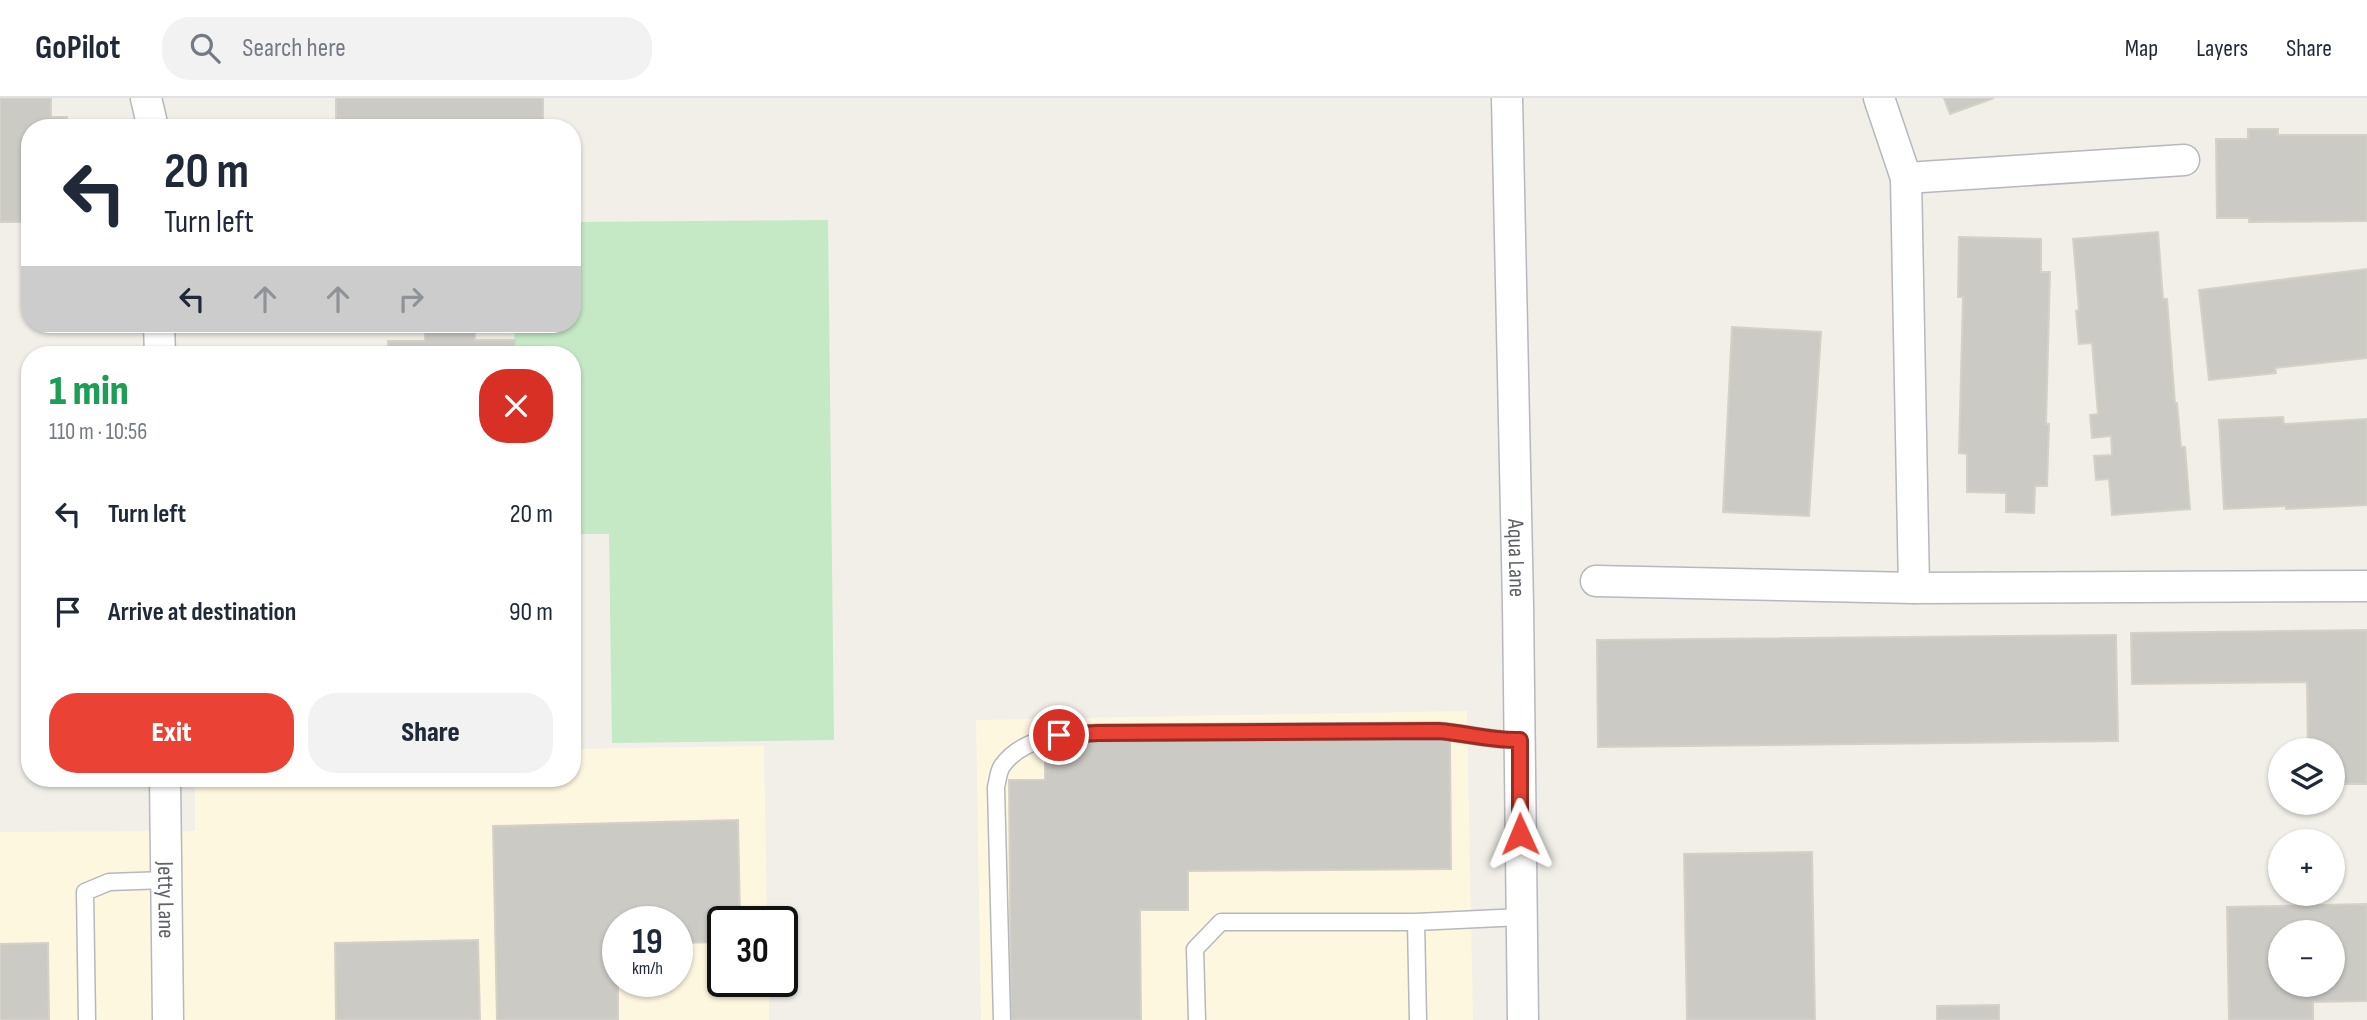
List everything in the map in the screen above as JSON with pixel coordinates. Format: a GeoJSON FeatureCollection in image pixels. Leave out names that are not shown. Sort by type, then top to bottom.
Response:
{"type":"FeatureCollection","features":[{"type":"Feature","properties":{"kind":"street"},"geometry":{"type":"LineString","coordinates":[[146,98],[151,119]]}},
{"type":"Feature","properties":{"kind":"street","name":"Aqua Lane"},"geometry":{"type":"LineString","coordinates":[[1507,98],[1523,1020]]}},
{"type":"Feature","properties":{"kind":"street"},"geometry":{"type":"LineString","coordinates":[[1879,98],[1906,178],[1914,588]]}},
{"type":"Feature","properties":{"kind":"street"},"geometry":{"type":"LineString","coordinates":[[1906,178],[2184,160]]}},
{"type":"Feature","properties":{"kind":"street"},"geometry":{"type":"LineString","coordinates":[[1596,581],[1914,588],[2367,586]]}},
{"type":"Feature","properties":{"kind":"street","name":"Jetty Lane"},"geometry":{"type":"LineString","coordinates":[[165,787],[168,1020]]}},
{"type":"Feature","properties":{"kind":"lane"},"geometry":{"type":"LineString","coordinates":[[1002,1020],[996,787],[1000,768],[1013,755],[1035,742],[1059,735],[1098,733],[1438,731],[1461,732],[1499,741],[1520,740]]}},
{"type":"Feature","properties":{"kind":"lane"},"geometry":{"type":"LineString","coordinates":[[87,1020],[85,891],[109,882],[166,880]]}},
{"type":"Feature","properties":{"kind":"lane"},"geometry":{"type":"LineString","coordinates":[[1197,1020],[1195,949],[1221,922],[1416,922],[1521,917]]}},
{"type":"Feature","properties":{"kind":"lane"},"geometry":{"type":"LineString","coordinates":[[1416,922],[1418,1020]]}},
{"type":"Feature","properties":{"kind":"shaded area"},"geometry":{"type":"Polygon","coordinates":[[[1467,711],[1473,1020],[981,1020],[976,720],[1467,711]]]}},
{"type":"Feature","properties":{"kind":"shaded area"},"geometry":{"type":"Polygon","coordinates":[[[764,746],[767,906],[707,906],[707,997],[769,997],[769,1020],[0,1020],[0,832],[195,831],[195,787],[581,787],[581,749],[764,746]]]}},
{"type":"Feature","properties":{"kind":"green space"},"geometry":{"type":"Polygon","coordinates":[[[828,220],[834,740],[612,743],[609,534],[581,534],[581,346],[515,346],[514,333],[581,333],[581,222],[828,220]]]}},
{"type":"Feature","properties":{"kind":"building"},"geometry":{"type":"Polygon","coordinates":[[[0,98],[51,98],[51,117],[67,119],[21,119],[21,222],[0,222],[0,98]]]}},
{"type":"Feature","properties":{"kind":"building"},"geometry":{"type":"Polygon","coordinates":[[[336,98],[543,98],[543,119],[336,119],[336,98]]]}},
{"type":"Feature","properties":{"kind":"building"},"geometry":{"type":"Polygon","coordinates":[[[1944,98],[1994,98],[1950,114],[1944,98]]]}},
{"type":"Feature","properties":{"kind":"building"},"geometry":{"type":"Polygon","coordinates":[[[2248,129],[2278,129],[2278,135],[2367,135],[2367,221],[2249,222],[2249,218],[2217,218],[2216,139],[2248,139],[2248,129]]]}},
{"type":"Feature","properties":{"kind":"building"},"geometry":{"type":"Polygon","coordinates":[[[2158,232],[2163,299],[2167,299],[2175,403],[2181,447],[2185,447],[2190,509],[2112,515],[2109,479],[2096,480],[2094,456],[2112,455],[2111,436],[2092,438],[2090,415],[2098,414],[2092,343],[2079,344],[2073,239],[2158,232]]]}},
{"type":"Feature","properties":{"kind":"building"},"geometry":{"type":"Polygon","coordinates":[[[1959,237],[2041,239],[2041,272],[2050,272],[2047,486],[2035,486],[2034,513],[2006,512],[2006,493],[1967,492],[1967,454],[1959,453],[1963,297],[1958,297],[1959,237]]]}},
{"type":"Feature","properties":{"kind":"building"},"geometry":{"type":"Polygon","coordinates":[[[2367,269],[2367,358],[2275,368],[2276,373],[2209,380],[2199,290],[2367,269]]]}},
{"type":"Feature","properties":{"kind":"building"},"geometry":{"type":"Polygon","coordinates":[[[1732,327],[1821,332],[1809,516],[1723,512],[1732,327]]]}},
{"type":"Feature","properties":{"kind":"building"},"geometry":{"type":"Polygon","coordinates":[[[425,333],[475,333],[475,340],[515,340],[515,346],[388,346],[388,341],[425,341],[425,333]]]}},
{"type":"Feature","properties":{"kind":"building"},"geometry":{"type":"Polygon","coordinates":[[[2283,417],[2284,424],[2367,419],[2367,505],[2224,509],[2219,420],[2283,417]]]}},
{"type":"Feature","properties":{"kind":"building"},"geometry":{"type":"Polygon","coordinates":[[[2367,630],[2367,784],[2345,784],[2345,738],[2308,738],[2307,682],[2132,684],[2131,633],[2367,630]]]}},
{"type":"Feature","properties":{"kind":"building"},"geometry":{"type":"Polygon","coordinates":[[[2116,635],[2118,741],[1598,747],[1597,640],[2116,635]]]}},
{"type":"Feature","properties":{"kind":"building"},"geometry":{"type":"Polygon","coordinates":[[[1450,739],[1451,869],[1188,871],[1188,910],[1140,910],[1141,1020],[1011,1020],[1009,780],[1045,780],[1045,742],[1450,739]]]}},
{"type":"Feature","properties":{"kind":"building"},"geometry":{"type":"Polygon","coordinates":[[[738,820],[740,906],[707,906],[707,942],[693,943],[693,906],[602,906],[602,997],[618,997],[618,1020],[497,1020],[493,826],[738,820]]]}},
{"type":"Feature","properties":{"kind":"building"},"geometry":{"type":"Polygon","coordinates":[[[1812,852],[1815,1020],[1687,1020],[1684,854],[1812,852]]]}},
{"type":"Feature","properties":{"kind":"building"},"geometry":{"type":"Polygon","coordinates":[[[2367,904],[2367,1001],[2313,1002],[2313,1020],[2229,1020],[2227,907],[2367,904]]]}},
{"type":"Feature","properties":{"kind":"building"},"geometry":{"type":"Polygon","coordinates":[[[478,940],[480,1020],[336,1020],[335,943],[478,940]]]}},
{"type":"Feature","properties":{"kind":"building"},"geometry":{"type":"Polygon","coordinates":[[[48,943],[49,1020],[0,1020],[0,944],[48,943]]]}},
{"type":"Feature","properties":{"kind":"building"},"geometry":{"type":"Polygon","coordinates":[[[1999,1005],[1999,1020],[1937,1020],[1937,1006],[1999,1005]]]}},
{"type":"Feature","properties":{"kind":"route"},"geometry":{"type":"LineString","coordinates":[[1059,735],[1438,731],[1461,732],[1499,741],[1520,740],[1520,834]]}}]}
